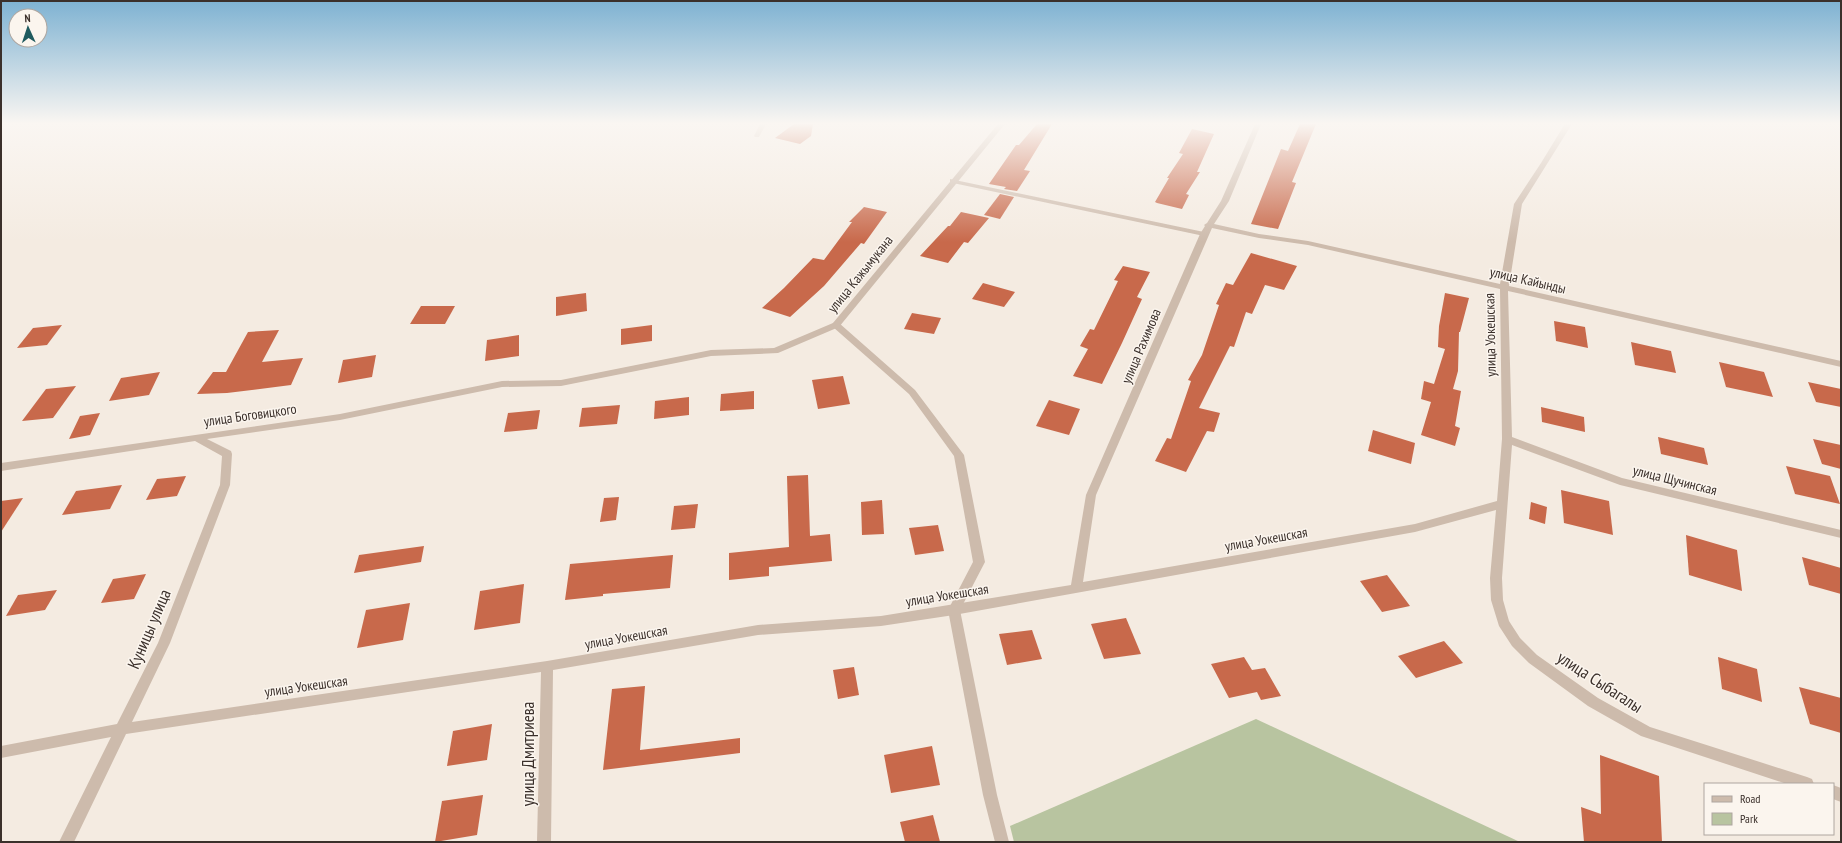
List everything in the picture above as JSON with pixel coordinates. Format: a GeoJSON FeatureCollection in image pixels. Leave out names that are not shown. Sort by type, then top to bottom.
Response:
{"type":"FeatureCollection","features":[{"type":"Feature","properties":{"kind":"street","name":"улица Кажымукана"},"geometry":{"type":"LineString","coordinates":[[502,384],[561,383],[711,353],[775,351],[836,325],[968,163]]}},
{"type":"Feature","properties":{"kind":"street","name":"улица Рахимова"},"geometry":{"type":"LineString","coordinates":[[1076,588],[1091,495],[1206,230],[1225,201],[1241,163]]}},
{"type":"Feature","properties":{"kind":"street","name":"улица Уокешская"},"geometry":{"type":"LineString","coordinates":[[1,752],[122,729],[547,666],[758,630],[881,621],[954,610],[1415,528],[1502,504],[1507,439],[1504,288],[1518,204],[1545,163]]}},
{"type":"Feature","properties":{"kind":"street","name":"улица Кайынды"},"geometry":{"type":"LineString","coordinates":[[953,181],[1206,230],[1308,243],[1841,364]]}},
{"type":"Feature","properties":{"kind":"street"},"geometry":{"type":"LineString","coordinates":[[836,325],[912,392],[959,455],[979,562],[954,610],[990,795],[1002,842]]}},
{"type":"Feature","properties":{"kind":"street","name":"улица Боговицкого"},"geometry":{"type":"LineString","coordinates":[[1,467],[196,437],[340,417],[502,384]]}},
{"type":"Feature","properties":{"kind":"street","name":"Куницы улица"},"geometry":{"type":"LineString","coordinates":[[66,842],[164,643],[225,485],[227,454],[196,437]]}},
{"type":"Feature","properties":{"kind":"street","name":"улица Щучинская"},"geometry":{"type":"LineString","coordinates":[[1507,439],[1620,481],[1841,534]]}},
{"type":"Feature","properties":{"kind":"street","name":"улица Сыбагалы"},"geometry":{"type":"LineString","coordinates":[[1502,504],[1496,578],[1497,600],[1503,622],[1516,642],[1533,659],[1592,702],[1646,732],[1804,783]]}},
{"type":"Feature","properties":{"kind":"street","name":"улица Дмитриева"},"geometry":{"type":"LineString","coordinates":[[544,842],[547,666]]}},
{"type":"Feature","properties":{"kind":"green space"},"geometry":{"type":"Polygon","coordinates":[[[1256,719],[1520,842],[1014,842],[1010,826],[1256,719]]]}},
{"type":"Feature","properties":{"kind":"building"},"geometry":{"type":"Polygon","coordinates":[[[1003,163],[1028,163],[1024,170],[1030,171],[1017,191],[1004,189],[1006,187],[989,184],[1003,163]]]}},
{"type":"Feature","properties":{"kind":"building"},"geometry":{"type":"Polygon","coordinates":[[[1177,163],[1201,163],[1197,172],[1200,172],[1186,194],[1189,195],[1182,209],[1155,202],[1169,178],[1167,178],[1177,163]]]}},
{"type":"Feature","properties":{"kind":"building"},"geometry":{"type":"Polygon","coordinates":[[[1275,163],[1300,163],[1292,182],[1296,183],[1278,229],[1251,224],[1275,163]]]}},
{"type":"Feature","properties":{"kind":"building"},"geometry":{"type":"Polygon","coordinates":[[[1000,194],[1014,197],[1000,219],[984,215],[1000,194]]]}},
{"type":"Feature","properties":{"kind":"building"},"geometry":{"type":"Polygon","coordinates":[[[864,207],[887,212],[864,244],[861,243],[824,286],[790,317],[762,308],[813,258],[824,260],[852,222],[849,222],[864,207]]]}},
{"type":"Feature","properties":{"kind":"building"},"geometry":{"type":"Polygon","coordinates":[[[961,212],[989,218],[968,243],[964,242],[948,263],[920,256],[948,226],[950,226],[961,212]]]}},
{"type":"Feature","properties":{"kind":"building"},"geometry":{"type":"Polygon","coordinates":[[[1251,253],[1297,266],[1284,290],[1265,285],[1252,314],[1246,312],[1234,347],[1230,346],[1199,408],[1220,413],[1214,432],[1207,431],[1186,472],[1155,461],[1167,438],[1171,439],[1191,381],[1188,380],[1202,355],[1219,305],[1216,304],[1226,283],[1233,285],[1251,253]]]}},
{"type":"Feature","properties":{"kind":"building"},"geometry":{"type":"Polygon","coordinates":[[[1123,266],[1150,272],[1137,297],[1142,299],[1122,343],[1102,384],[1073,376],[1088,349],[1080,346],[1090,329],[1094,330],[1118,281],[1114,280],[1123,266]]]}},
{"type":"Feature","properties":{"kind":"building"},"geometry":{"type":"Polygon","coordinates":[[[983,283],[1015,292],[1004,307],[972,299],[983,283]]]}},
{"type":"Feature","properties":{"kind":"building"},"geometry":{"type":"Polygon","coordinates":[[[586,293],[587,311],[556,316],[556,297],[586,293]]]}},
{"type":"Feature","properties":{"kind":"building"},"geometry":{"type":"Polygon","coordinates":[[[1445,293],[1469,298],[1459,332],[1458,371],[1453,389],[1461,391],[1455,426],[1460,428],[1455,446],[1421,435],[1431,402],[1421,399],[1424,381],[1434,384],[1445,349],[1438,347],[1439,326],[1445,293]]]}},
{"type":"Feature","properties":{"kind":"building"},"geometry":{"type":"Polygon","coordinates":[[[421,306],[455,306],[445,324],[410,324],[421,306]]]}},
{"type":"Feature","properties":{"kind":"building"},"geometry":{"type":"Polygon","coordinates":[[[912,313],[941,318],[934,334],[904,329],[912,313]]]}},
{"type":"Feature","properties":{"kind":"building"},"geometry":{"type":"Polygon","coordinates":[[[1554,321],[1585,327],[1588,348],[1556,341],[1554,321]]]}},
{"type":"Feature","properties":{"kind":"building"},"geometry":{"type":"Polygon","coordinates":[[[62,325],[47,345],[17,348],[33,328],[62,325]]]}},
{"type":"Feature","properties":{"kind":"building"},"geometry":{"type":"Polygon","coordinates":[[[652,325],[652,341],[621,345],[621,329],[652,325]]]}},
{"type":"Feature","properties":{"kind":"building"},"geometry":{"type":"Polygon","coordinates":[[[279,330],[262,362],[303,358],[291,385],[227,393],[197,394],[213,372],[226,372],[248,332],[279,330]]]}},
{"type":"Feature","properties":{"kind":"building"},"geometry":{"type":"Polygon","coordinates":[[[519,335],[519,356],[485,361],[487,340],[519,335]]]}},
{"type":"Feature","properties":{"kind":"building"},"geometry":{"type":"Polygon","coordinates":[[[1631,342],[1671,351],[1676,373],[1635,365],[1631,342]]]}},
{"type":"Feature","properties":{"kind":"building"},"geometry":{"type":"Polygon","coordinates":[[[376,355],[372,377],[338,383],[343,360],[376,355]]]}},
{"type":"Feature","properties":{"kind":"building"},"geometry":{"type":"Polygon","coordinates":[[[1719,362],[1764,372],[1773,397],[1726,387],[1719,362]]]}},
{"type":"Feature","properties":{"kind":"building"},"geometry":{"type":"Polygon","coordinates":[[[160,372],[149,395],[109,401],[121,378],[160,372]]]}},
{"type":"Feature","properties":{"kind":"building"},"geometry":{"type":"Polygon","coordinates":[[[843,376],[850,404],[818,409],[812,380],[843,376]]]}},
{"type":"Feature","properties":{"kind":"building"},"geometry":{"type":"Polygon","coordinates":[[[1808,382],[1841,389],[1841,407],[1816,402],[1808,382]]]}},
{"type":"Feature","properties":{"kind":"building"},"geometry":{"type":"Polygon","coordinates":[[[76,386],[53,418],[22,421],[46,389],[76,386]]]}},
{"type":"Feature","properties":{"kind":"building"},"geometry":{"type":"Polygon","coordinates":[[[754,391],[754,409],[720,411],[721,394],[754,391]]]}},
{"type":"Feature","properties":{"kind":"building"},"geometry":{"type":"Polygon","coordinates":[[[689,397],[689,415],[654,419],[655,401],[689,397]]]}},
{"type":"Feature","properties":{"kind":"building"},"geometry":{"type":"Polygon","coordinates":[[[1049,400],[1080,409],[1069,435],[1036,426],[1049,400]]]}},
{"type":"Feature","properties":{"kind":"building"},"geometry":{"type":"Polygon","coordinates":[[[620,405],[617,424],[579,427],[582,408],[620,405]]]}},
{"type":"Feature","properties":{"kind":"building"},"geometry":{"type":"Polygon","coordinates":[[[1541,407],[1584,417],[1585,432],[1542,422],[1541,407]]]}},
{"type":"Feature","properties":{"kind":"building"},"geometry":{"type":"Polygon","coordinates":[[[540,410],[537,429],[504,432],[508,413],[540,410]]]}},
{"type":"Feature","properties":{"kind":"building"},"geometry":{"type":"Polygon","coordinates":[[[100,413],[90,435],[69,439],[80,416],[100,413]]]}},
{"type":"Feature","properties":{"kind":"building"},"geometry":{"type":"Polygon","coordinates":[[[1373,430],[1415,443],[1411,464],[1368,451],[1373,430]]]}},
{"type":"Feature","properties":{"kind":"building"},"geometry":{"type":"Polygon","coordinates":[[[1658,437],[1704,448],[1708,465],[1661,454],[1658,437]]]}},
{"type":"Feature","properties":{"kind":"building"},"geometry":{"type":"Polygon","coordinates":[[[1813,439],[1841,445],[1841,469],[1822,464],[1813,439]]]}},
{"type":"Feature","properties":{"kind":"building"},"geometry":{"type":"Polygon","coordinates":[[[1786,466],[1830,476],[1840,504],[1795,494],[1786,466]]]}},
{"type":"Feature","properties":{"kind":"building"},"geometry":{"type":"Polygon","coordinates":[[[808,475],[810,536],[830,534],[832,561],[769,567],[769,576],[729,580],[729,553],[789,547],[787,476],[808,475]]]}},
{"type":"Feature","properties":{"kind":"building"},"geometry":{"type":"Polygon","coordinates":[[[186,476],[177,496],[146,500],[157,479],[186,476]]]}},
{"type":"Feature","properties":{"kind":"building"},"geometry":{"type":"Polygon","coordinates":[[[122,485],[110,509],[62,515],[76,491],[122,485]]]}},
{"type":"Feature","properties":{"kind":"building"},"geometry":{"type":"Polygon","coordinates":[[[1561,490],[1609,501],[1613,535],[1564,523],[1561,490]]]}},
{"type":"Feature","properties":{"kind":"building"},"geometry":{"type":"Polygon","coordinates":[[[619,497],[616,520],[600,522],[604,498],[619,497]]]}},
{"type":"Feature","properties":{"kind":"building"},"geometry":{"type":"Polygon","coordinates":[[[23,498],[1,532],[1,501],[23,498]]]}},
{"type":"Feature","properties":{"kind":"building"},"geometry":{"type":"Polygon","coordinates":[[[882,500],[884,534],[862,535],[861,502],[882,500]]]}},
{"type":"Feature","properties":{"kind":"building"},"geometry":{"type":"Polygon","coordinates":[[[1531,502],[1547,507],[1545,524],[1529,519],[1531,502]]]}},
{"type":"Feature","properties":{"kind":"building"},"geometry":{"type":"Polygon","coordinates":[[[698,504],[695,528],[671,530],[674,506],[698,504]]]}},
{"type":"Feature","properties":{"kind":"building"},"geometry":{"type":"Polygon","coordinates":[[[938,525],[944,551],[915,555],[909,528],[938,525]]]}},
{"type":"Feature","properties":{"kind":"building"},"geometry":{"type":"Polygon","coordinates":[[[1686,535],[1737,550],[1742,591],[1689,575],[1686,535]]]}},
{"type":"Feature","properties":{"kind":"building"},"geometry":{"type":"Polygon","coordinates":[[[424,546],[421,562],[354,573],[359,555],[424,546]]]}},
{"type":"Feature","properties":{"kind":"building"},"geometry":{"type":"Polygon","coordinates":[[[673,555],[670,588],[603,594],[603,596],[565,600],[570,564],[673,555]]]}},
{"type":"Feature","properties":{"kind":"building"},"geometry":{"type":"Polygon","coordinates":[[[1802,557],[1841,568],[1841,594],[1809,585],[1802,557]]]}},
{"type":"Feature","properties":{"kind":"building"},"geometry":{"type":"Polygon","coordinates":[[[146,574],[134,599],[101,603],[113,579],[146,574]]]}},
{"type":"Feature","properties":{"kind":"building"},"geometry":{"type":"Polygon","coordinates":[[[1387,575],[1410,606],[1382,612],[1360,581],[1387,575]]]}},
{"type":"Feature","properties":{"kind":"building"},"geometry":{"type":"Polygon","coordinates":[[[524,584],[520,623],[474,630],[480,591],[524,584]]]}},
{"type":"Feature","properties":{"kind":"building"},"geometry":{"type":"Polygon","coordinates":[[[57,590],[45,610],[6,616],[18,595],[57,590]]]}},
{"type":"Feature","properties":{"kind":"building"},"geometry":{"type":"Polygon","coordinates":[[[410,603],[403,640],[357,648],[366,610],[410,603]]]}},
{"type":"Feature","properties":{"kind":"building"},"geometry":{"type":"Polygon","coordinates":[[[1126,618],[1141,654],[1104,659],[1091,624],[1126,618]]]}},
{"type":"Feature","properties":{"kind":"building"},"geometry":{"type":"Polygon","coordinates":[[[1032,630],[1042,659],[1007,665],[999,634],[1032,630]]]}},
{"type":"Feature","properties":{"kind":"building"},"geometry":{"type":"Polygon","coordinates":[[[1444,641],[1463,663],[1416,678],[1398,656],[1444,641]]]}},
{"type":"Feature","properties":{"kind":"building"},"geometry":{"type":"Polygon","coordinates":[[[1244,657],[1252,670],[1265,668],[1281,696],[1261,700],[1257,692],[1229,698],[1211,664],[1244,657]]]}},
{"type":"Feature","properties":{"kind":"building"},"geometry":{"type":"Polygon","coordinates":[[[1718,657],[1757,669],[1762,702],[1722,689],[1718,657]]]}},
{"type":"Feature","properties":{"kind":"building"},"geometry":{"type":"Polygon","coordinates":[[[854,667],[859,695],[838,699],[833,670],[854,667]]]}},
{"type":"Feature","properties":{"kind":"building"},"geometry":{"type":"Polygon","coordinates":[[[645,686],[640,750],[740,738],[740,753],[603,770],[612,689],[645,686]]]}},
{"type":"Feature","properties":{"kind":"building"},"geometry":{"type":"Polygon","coordinates":[[[1799,687],[1841,698],[1841,733],[1810,724],[1799,687]]]}},
{"type":"Feature","properties":{"kind":"building"},"geometry":{"type":"Polygon","coordinates":[[[492,724],[487,760],[447,766],[453,731],[492,724]]]}},
{"type":"Feature","properties":{"kind":"building"},"geometry":{"type":"Polygon","coordinates":[[[932,746],[940,785],[891,793],[884,755],[932,746]]]}},
{"type":"Feature","properties":{"kind":"building"},"geometry":{"type":"Polygon","coordinates":[[[1600,755],[1659,776],[1662,842],[1584,842],[1581,807],[1601,814],[1600,755]]]}},
{"type":"Feature","properties":{"kind":"building"},"geometry":{"type":"Polygon","coordinates":[[[483,795],[477,835],[435,842],[442,801],[483,795]]]}},
{"type":"Feature","properties":{"kind":"building"},"geometry":{"type":"Polygon","coordinates":[[[933,815],[940,842],[905,842],[900,822],[933,815]]]}}]}
